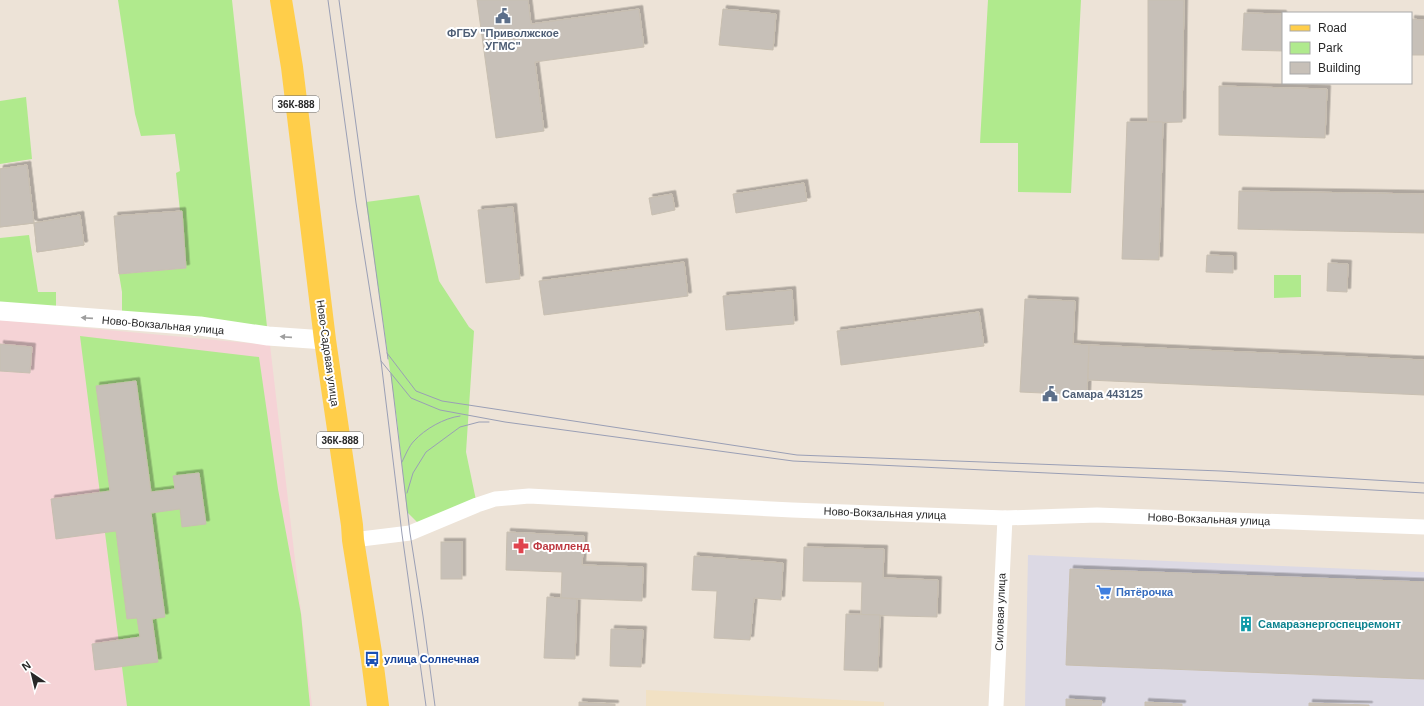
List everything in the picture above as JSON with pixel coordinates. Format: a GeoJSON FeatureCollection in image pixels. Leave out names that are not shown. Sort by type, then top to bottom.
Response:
{"type":"FeatureCollection","features":[{"type":"Feature","properties":{"kind":"main road","name":"Ново-Садовая улица"},"geometry":{"type":"LineString","coordinates":[[281,0],[292,67],[325,340],[378,706]]}},
{"type":"Feature","properties":{"kind":"street","name":"Ново-Вокзальная улица"},"geometry":{"type":"LineString","coordinates":[[0,311],[200,326],[268,336],[325,340]]}},
{"type":"Feature","properties":{"kind":"street","name":"Ново-Вокзальная улица"},"geometry":{"type":"LineString","coordinates":[[353,540],[410,533],[495,499],[529,496],[705,506],[1005,518],[1097,515],[1424,527]]}},
{"type":"Feature","properties":{"kind":"street","name":"Силовая улица"},"geometry":{"type":"LineString","coordinates":[[996,706],[1005,518]]}},
{"type":"Feature","properties":{"kind":"shaded area"},"geometry":{"type":"Polygon","coordinates":[[[0,320],[270,345],[312,706],[0,706],[0,320]]]}},
{"type":"Feature","properties":{"kind":"shaded area","name":"Самараэнергоспецремонт"},"geometry":{"type":"Polygon","coordinates":[[[1028,555],[1424,572],[1424,706],[1025,706],[1028,555]]]}},
{"type":"Feature","properties":{"kind":"shaded area"},"geometry":{"type":"Polygon","coordinates":[[[646,690],[884,702],[884,706],[646,706],[646,690]]]}},
{"type":"Feature","properties":{"kind":"green space"},"geometry":{"type":"Polygon","coordinates":[[[118,0],[232,0],[268,336],[122,321],[122,292],[119,274],[186,268],[176,173],[180,171],[175,134],[141,136],[135,114],[118,0]]]}},
{"type":"Feature","properties":{"kind":"green space"},"geometry":{"type":"Polygon","coordinates":[[[988,0],[1081,0],[1071,193],[1018,192],[1018,143],[980,143],[988,0]]]}},
{"type":"Feature","properties":{"kind":"green space"},"geometry":{"type":"Polygon","coordinates":[[[26,97],[32,159],[0,164],[0,101],[26,97]]]}},
{"type":"Feature","properties":{"kind":"green space"},"geometry":{"type":"Polygon","coordinates":[[[419,195],[439,281],[469,327],[474,331],[466,452],[477,505],[423,528],[407,512],[397,420],[366,202],[419,195]]]}},
{"type":"Feature","properties":{"kind":"green space"},"geometry":{"type":"Polygon","coordinates":[[[29,235],[38,292],[56,292],[56,316],[0,311],[0,238],[29,235]]]}},
{"type":"Feature","properties":{"kind":"green space"},"geometry":{"type":"Polygon","coordinates":[[[1274,275],[1301,275],[1301,297],[1274,298],[1274,275]]]}},
{"type":"Feature","properties":{"kind":"green space"},"geometry":{"type":"Polygon","coordinates":[[[80,336],[259,357],[278,489],[301,614],[310,706],[127,706],[80,336]]]}},
{"type":"Feature","properties":{"kind":"building"},"geometry":{"type":"Polygon","coordinates":[[[477,0],[528,0],[531,24],[639,9],[644,47],[535,62],[544,131],[496,138],[477,0]]]}},
{"type":"Feature","properties":{"kind":"building"},"geometry":{"type":"Polygon","coordinates":[[[1148,0],[1184,0],[1182,122],[1148,123],[1148,0]]]}},
{"type":"Feature","properties":{"kind":"building"},"geometry":{"type":"Polygon","coordinates":[[[723,9],[776,14],[773,50],[719,45],[723,9]]]}},
{"type":"Feature","properties":{"kind":"building"},"geometry":{"type":"Polygon","coordinates":[[[1244,13],[1282,14],[1282,51],[1242,50],[1244,13]]]}},
{"type":"Feature","properties":{"kind":"building"},"geometry":{"type":"Polygon","coordinates":[[[1412,19],[1424,20],[1424,55],[1412,55],[1412,19]]]}},
{"type":"Feature","properties":{"kind":"building"},"geometry":{"type":"Polygon","coordinates":[[[1219,86],[1327,89],[1325,138],[1219,135],[1219,86]]]}},
{"type":"Feature","properties":{"kind":"building"},"geometry":{"type":"Polygon","coordinates":[[[1127,122],[1163,122],[1159,260],[1122,259],[1127,122]]]}},
{"type":"Feature","properties":{"kind":"building"},"geometry":{"type":"Polygon","coordinates":[[[27,165],[34,223],[0,227],[0,169],[27,165]]]}},
{"type":"Feature","properties":{"kind":"building"},"geometry":{"type":"Polygon","coordinates":[[[27,165],[34,223],[0,227],[0,169],[27,165]]]}},
{"type":"Feature","properties":{"kind":"building"},"geometry":{"type":"Polygon","coordinates":[[[804,183],[807,201],[736,213],[733,194],[804,183]]]}},
{"type":"Feature","properties":{"kind":"building"},"geometry":{"type":"Polygon","coordinates":[[[1239,191],[1424,194],[1424,233],[1238,229],[1239,191]]]}},
{"type":"Feature","properties":{"kind":"building"},"geometry":{"type":"Polygon","coordinates":[[[672,194],[675,210],[652,215],[649,198],[672,194]]]}},
{"type":"Feature","properties":{"kind":"building"},"geometry":{"type":"Polygon","coordinates":[[[513,207],[520,279],[486,283],[478,210],[513,207]]]}},
{"type":"Feature","properties":{"kind":"building"},"geometry":{"type":"Polygon","coordinates":[[[182,211],[186,268],[119,274],[114,216],[182,211]]]}},
{"type":"Feature","properties":{"kind":"building"},"geometry":{"type":"Polygon","coordinates":[[[80,215],[84,245],[37,252],[34,223],[80,215]]]}},
{"type":"Feature","properties":{"kind":"building"},"geometry":{"type":"Polygon","coordinates":[[[80,215],[84,245],[37,252],[34,223],[80,215]]]}},
{"type":"Feature","properties":{"kind":"building"},"geometry":{"type":"Polygon","coordinates":[[[1207,255],[1233,256],[1233,273],[1206,272],[1207,255]]]}},
{"type":"Feature","properties":{"kind":"building"},"geometry":{"type":"Polygon","coordinates":[[[684,262],[688,296],[544,315],[539,281],[684,262]]]}},
{"type":"Feature","properties":{"kind":"building"},"geometry":{"type":"Polygon","coordinates":[[[1328,263],[1348,264],[1347,292],[1327,291],[1328,263]]]}},
{"type":"Feature","properties":{"kind":"building"},"geometry":{"type":"Polygon","coordinates":[[[792,290],[794,324],[726,330],[723,296],[792,290]]]}},
{"type":"Feature","properties":{"kind":"building"},"geometry":{"type":"Polygon","coordinates":[[[1025,299],[1075,301],[1073,344],[1089,345],[1087,395],[1020,392],[1025,299]]]}},
{"type":"Feature","properties":{"kind":"building"},"geometry":{"type":"Polygon","coordinates":[[[979,312],[984,346],[841,365],[837,331],[979,312]]]}},
{"type":"Feature","properties":{"kind":"building"},"geometry":{"type":"Polygon","coordinates":[[[0,344],[32,347],[30,373],[0,371],[0,344]]]}},
{"type":"Feature","properties":{"kind":"building"},"geometry":{"type":"Polygon","coordinates":[[[1089,345],[1424,360],[1424,395],[1088,380],[1089,345]]]}},
{"type":"Feature","properties":{"kind":"building"},"geometry":{"type":"Polygon","coordinates":[[[136,381],[151,492],[175,489],[173,476],[199,473],[206,524],[182,527],[180,509],[151,513],[165,617],[152,619],[158,662],[95,670],[92,644],[140,637],[137,618],[127,619],[116,531],[56,539],[51,499],[110,491],[96,386],[136,381]]]}},
{"type":"Feature","properties":{"kind":"building"},"geometry":{"type":"Polygon","coordinates":[[[507,532],[584,536],[582,565],[643,567],[642,601],[561,598],[562,572],[506,570],[507,532]]]}},
{"type":"Feature","properties":{"kind":"building"},"geometry":{"type":"Polygon","coordinates":[[[441,542],[462,542],[462,579],[441,579],[441,542]]]}},
{"type":"Feature","properties":{"kind":"building"},"geometry":{"type":"Polygon","coordinates":[[[804,547],[884,549],[883,578],[938,580],[937,617],[861,615],[862,582],[803,581],[804,547]]]}},
{"type":"Feature","properties":{"kind":"building"},"geometry":{"type":"Polygon","coordinates":[[[694,556],[783,563],[781,600],[754,598],[750,640],[714,638],[717,591],[692,590],[694,556]]]}},
{"type":"Feature","properties":{"kind":"building","name":"Самараэнергоспецремонт"},"geometry":{"type":"Polygon","coordinates":[[[1070,569],[1424,582],[1424,679],[1066,665],[1070,569]]]}},
{"type":"Feature","properties":{"kind":"building"},"geometry":{"type":"Polygon","coordinates":[[[547,597],[577,599],[575,659],[544,658],[547,597]]]}},
{"type":"Feature","properties":{"kind":"building"},"geometry":{"type":"Polygon","coordinates":[[[846,614],[880,615],[878,671],[844,670],[846,614]]]}},
{"type":"Feature","properties":{"kind":"building"},"geometry":{"type":"Polygon","coordinates":[[[611,629],[643,630],[641,667],[610,666],[611,629]]]}},
{"type":"Feature","properties":{"kind":"building"},"geometry":{"type":"Polygon","coordinates":[[[1066,699],[1102,701],[1101,706],[1066,706],[1066,699]]]}},
{"type":"Feature","properties":{"kind":"building"},"geometry":{"type":"Polygon","coordinates":[[[579,702],[615,704],[615,706],[579,706],[579,702]]]}},
{"type":"Feature","properties":{"kind":"building"},"geometry":{"type":"Polygon","coordinates":[[[1145,702],[1182,704],[1182,706],[1145,706],[1145,702]]]}},
{"type":"Feature","properties":{"kind":"building"},"geometry":{"type":"Polygon","coordinates":[[[1309,703],[1369,705],[1369,706],[1309,706],[1309,703]]]}},
{"type":"Feature","properties":{"kind":"tram line"},"geometry":{"type":"LineString","coordinates":[[328,0],[356,203],[381,361],[402,534],[426,706]]}},
{"type":"Feature","properties":{"kind":"tram line"},"geometry":{"type":"LineString","coordinates":[[339,0],[388,359]]}},
{"type":"Feature","properties":{"kind":"tram line"},"geometry":{"type":"LineString","coordinates":[[387,353],[416,391],[442,401],[797,455],[1221,471],[1424,483]]}},
{"type":"Feature","properties":{"kind":"tram line"},"geometry":{"type":"LineString","coordinates":[[381,361],[411,398],[440,410],[505,422],[793,461],[1218,481],[1424,493]]}},
{"type":"Feature","properties":{"kind":"tram line"},"geometry":{"type":"LineString","coordinates":[[391,374],[410,533],[435,706]]}},
{"type":"Feature","properties":{"kind":"tram line"},"geometry":{"type":"LineString","coordinates":[[402,462],[412,443],[424,432],[441,422],[460,416]]}},
{"type":"Feature","properties":{"kind":"tram line"},"geometry":{"type":"LineString","coordinates":[[407,493],[413,473],[426,452],[460,427],[479,422],[489,422]]}},
{"type":"Feature","properties":{"kind":"place","name":"ФГБУ \"Приволжское УГМС\""},"geometry":{"type":"Point","coordinates":[503,16]}},
{"type":"Feature","properties":{"kind":"place","name":"Самара 443125"},"geometry":{"type":"Point","coordinates":[1050,394]}},
{"type":"Feature","properties":{"kind":"place","name":"Фармленд"},"geometry":{"type":"Point","coordinates":[521,546]}},
{"type":"Feature","properties":{"kind":"place","name":"Пятёрочка"},"geometry":{"type":"Point","coordinates":[1104,592]}},
{"type":"Feature","properties":{"kind":"place","name":"Самараэнергоспецремонт"},"geometry":{"type":"Point","coordinates":[1246,624]}},
{"type":"Feature","properties":{"kind":"place","name":"улица Солнечная"},"geometry":{"type":"Point","coordinates":[372,659]}}]}
